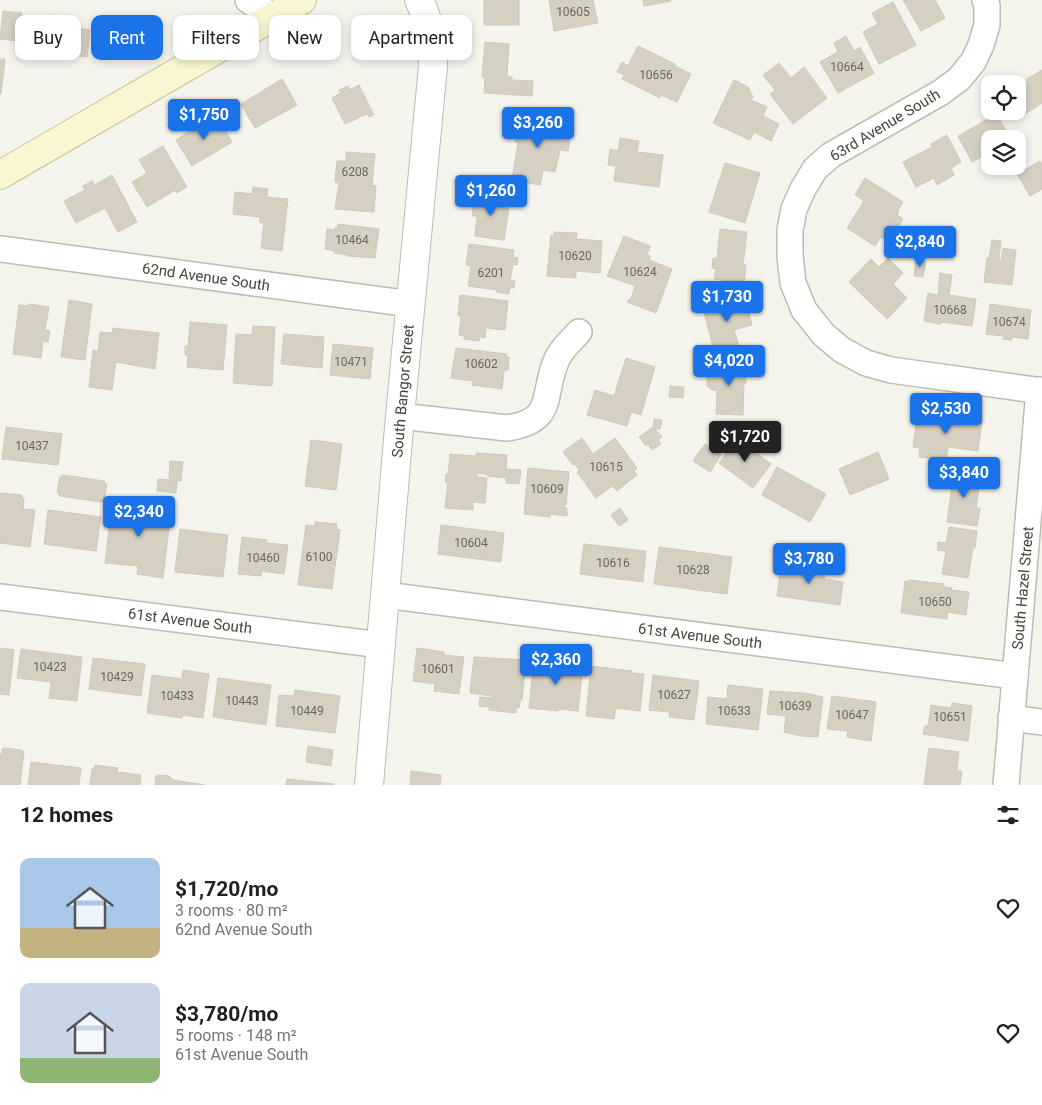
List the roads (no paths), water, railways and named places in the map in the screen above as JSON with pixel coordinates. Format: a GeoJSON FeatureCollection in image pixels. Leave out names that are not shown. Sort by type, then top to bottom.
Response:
{"type":"FeatureCollection","features":[{"type":"Feature","properties":{"kind":"main road"},"geometry":{"type":"LineString","coordinates":[[274,15],[302,0]]}},
{"type":"Feature","properties":{"kind":"main road"},"geometry":{"type":"LineString","coordinates":[[0,175],[269,18]]}},
{"type":"Feature","properties":{"kind":"street"},"geometry":{"type":"LineString","coordinates":[[248,0],[270,15]]}},
{"type":"Feature","properties":{"kind":"street","name":"South Bangor Street"},"geometry":{"type":"LineString","coordinates":[[369,785],[400,416],[433,66],[432,40],[427,15],[419,0]]}},
{"type":"Feature","properties":{"kind":"street","name":"63rd Avenue South"},"geometry":{"type":"LineString","coordinates":[[985,0],[987,6],[987,25],[981,45],[972,62],[959,79],[940,93],[831,155],[815,169],[803,189],[792,216],[790,256],[793,283],[804,310],[824,335],[842,350],[866,363],[890,370],[1041,390]]}},
{"type":"Feature","properties":{"kind":"street","name":"62nd Avenue South"},"geometry":{"type":"LineString","coordinates":[[0,249],[411,304]]}},
{"type":"Feature","properties":{"kind":"street"},"geometry":{"type":"LineString","coordinates":[[400,416],[507,428],[522,426],[534,421],[546,402],[557,360],[565,346],[579,332]]}},
{"type":"Feature","properties":{"kind":"street","name":"South Hazel Street"},"geometry":{"type":"LineString","coordinates":[[1006,785],[1041,390]]}},
{"type":"Feature","properties":{"kind":"street","name":"61st Avenue South"},"geometry":{"type":"LineString","coordinates":[[385,595],[1015,676]]}},
{"type":"Feature","properties":{"kind":"street","name":"61st Avenue South"},"geometry":{"type":"LineString","coordinates":[[0,597],[380,645]]}},
{"type":"Feature","properties":{"kind":"street"},"geometry":{"type":"LineString","coordinates":[[1011,718],[1042,722]]}}]}
